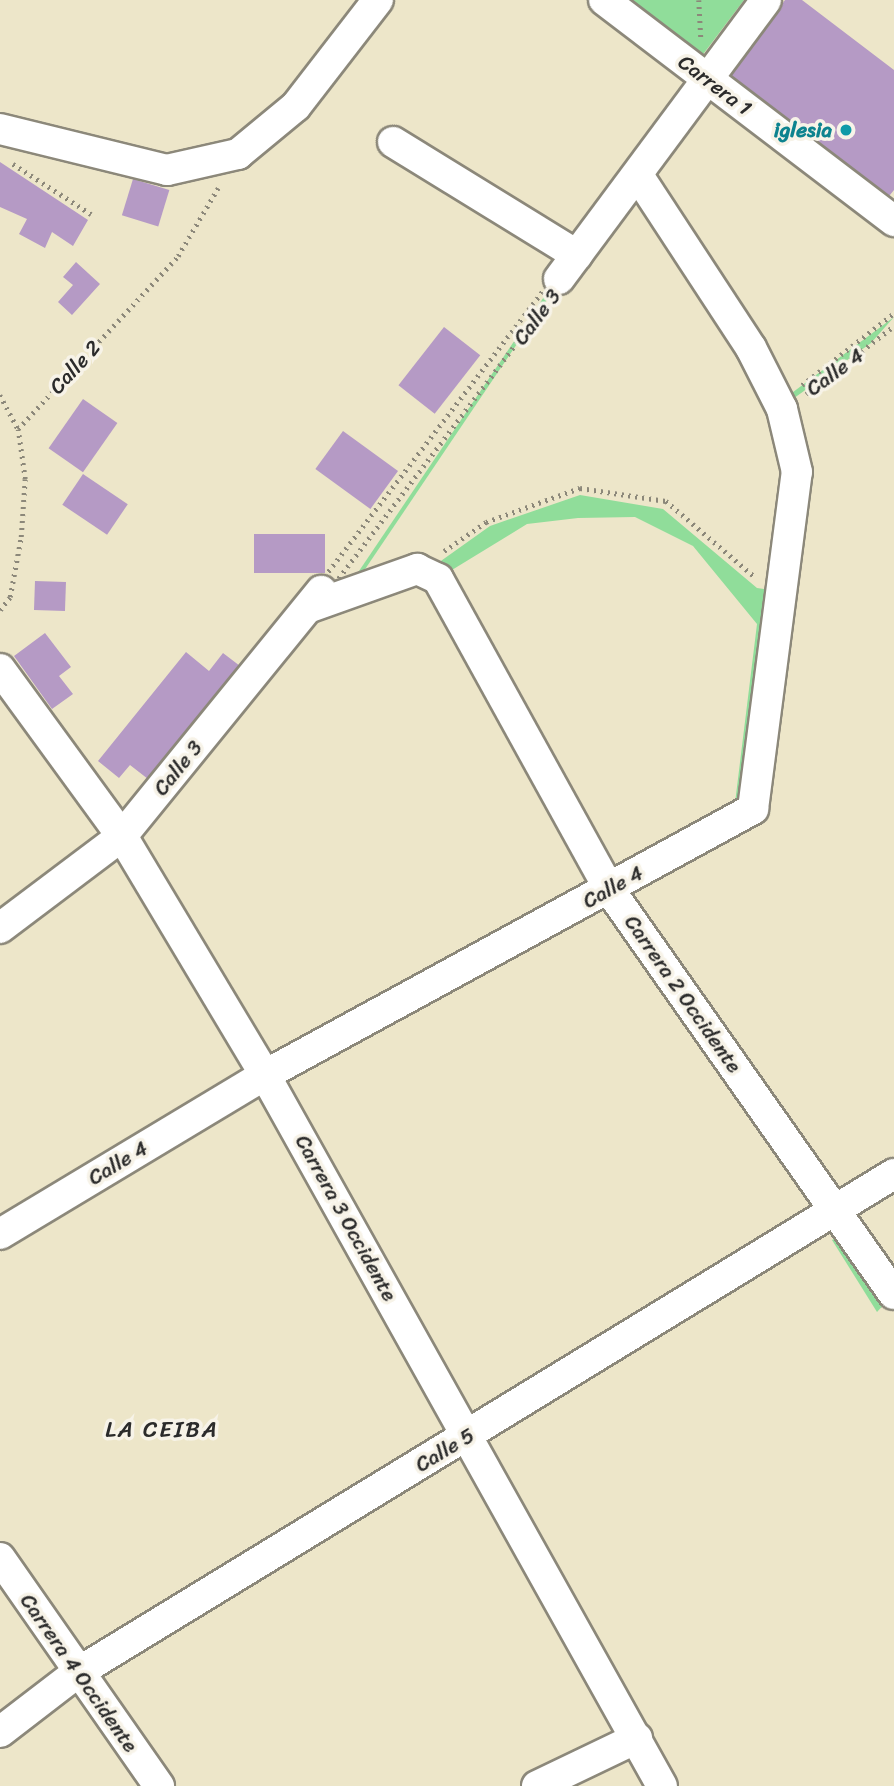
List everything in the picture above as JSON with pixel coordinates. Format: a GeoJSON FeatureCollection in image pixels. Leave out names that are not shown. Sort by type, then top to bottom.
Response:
{"type":"FeatureCollection","features":[{"type":"Feature","properties":{"kind":"street"},"geometry":{"type":"LineString","coordinates":[[0,129],[167,170],[238,154],[296,106],[378,0]]}},
{"type":"Feature","properties":{"kind":"street","name":"Carrera 1"},"geometry":{"type":"LineString","coordinates":[[604,0],[894,221]]}},
{"type":"Feature","properties":{"kind":"street","name":"Calle 3"},"geometry":{"type":"LineString","coordinates":[[559,279],[766,0]]}},
{"type":"Feature","properties":{"kind":"street"},"geometry":{"type":"LineString","coordinates":[[393,142],[577,255]]}},
{"type":"Feature","properties":{"kind":"street"},"geometry":{"type":"LineString","coordinates":[[638,174],[751,348],[779,404]]}},
{"type":"Feature","properties":{"kind":"street","name":"Calle 4"},"geometry":{"type":"LineString","coordinates":[[0,1234],[265,1075],[754,809],[785,585],[797,472],[779,404]]}},
{"type":"Feature","properties":{"kind":"street"},"geometry":{"type":"LineString","coordinates":[[310,607],[417,569]]}},
{"type":"Feature","properties":{"kind":"street","name":"Carrera 2 Occidente"},"geometry":{"type":"LineString","coordinates":[[417,569],[438,579],[609,889],[832,1209],[894,1293]]}},
{"type":"Feature","properties":{"kind":"street","name":"Calle 3"},"geometry":{"type":"LineString","coordinates":[[0,928],[122,836],[329,581]]}},
{"type":"Feature","properties":{"kind":"street","name":"Carrera 3 Occidente"},"geometry":{"type":"LineString","coordinates":[[0,668],[122,836],[265,1075],[469,1436],[662,1786]]}},
{"type":"Feature","properties":{"kind":"street","name":"Calle 5"},"geometry":{"type":"LineString","coordinates":[[0,1732],[77,1673],[469,1436],[832,1209],[894,1174]]}},
{"type":"Feature","properties":{"kind":"street","name":"Carrera 4 Occidente"},"geometry":{"type":"LineString","coordinates":[[0,1558],[77,1673],[159,1786]]}},
{"type":"Feature","properties":{"kind":"street"},"geometry":{"type":"LineString","coordinates":[[537,1786],[637,1738]]}},
{"type":"Feature","properties":{"kind":"path"},"geometry":{"type":"LineString","coordinates":[[699,0],[701,33]]}},
{"type":"Feature","properties":{"kind":"path"},"geometry":{"type":"LineString","coordinates":[[701,33],[709,22]]}},
{"type":"Feature","properties":{"kind":"path"},"geometry":{"type":"LineString","coordinates":[[692,27],[701,33]]}},
{"type":"Feature","properties":{"kind":"path","name":"Calle 2"},"geometry":{"type":"LineString","coordinates":[[18,429],[178,256],[238,154]]}},
{"type":"Feature","properties":{"kind":"path"},"geometry":{"type":"LineString","coordinates":[[0,156],[91,214]]}},
{"type":"Feature","properties":{"kind":"path","name":"Calle 3"},"geometry":{"type":"LineString","coordinates":[[555,275],[559,279],[334,585],[324,577],[332,566],[555,275]]}},
{"type":"Feature","properties":{"kind":"path"},"geometry":{"type":"LineString","coordinates":[[779,404],[894,313]]}},
{"type":"Feature","properties":{"kind":"path","name":"Calle 4"},"geometry":{"type":"LineString","coordinates":[[779,404],[894,326]]}},
{"type":"Feature","properties":{"kind":"path"},"geometry":{"type":"LineString","coordinates":[[0,395],[18,429],[25,480],[21,537],[10,597],[0,610]]}},
{"type":"Feature","properties":{"kind":"path"},"geometry":{"type":"LineString","coordinates":[[417,569],[486,522],[580,488],[666,501],[761,581],[785,585]]}},
{"type":"Feature","properties":{"kind":"green space"},"geometry":{"type":"Polygon","coordinates":[[[625,0],[744,0],[701,57],[625,0]]]}},
{"type":"Feature","properties":{"kind":"green space"},"geometry":{"type":"Polygon","coordinates":[[[556,279],[559,281],[350,591],[347,589],[556,279]]]}},
{"type":"Feature","properties":{"kind":"green space"},"geometry":{"type":"Polygon","coordinates":[[[894,317],[871,343],[783,406],[781,401],[894,317]]]}},
{"type":"Feature","properties":{"kind":"green space"},"geometry":{"type":"Polygon","coordinates":[[[580,495],[663,509],[757,588],[772,590],[745,794],[735,803],[757,624],[693,546],[635,517],[578,518],[527,524],[447,573],[431,568],[490,526],[580,495]]]}},
{"type":"Feature","properties":{"kind":"green space"},"geometry":{"type":"Polygon","coordinates":[[[841,1235],[888,1300],[877,1312],[832,1240],[841,1235]]]}},
{"type":"Feature","properties":{"kind":"building","name":"iglesia"},"geometry":{"type":"Polygon","coordinates":[[[785,0],[802,0],[894,70],[894,190],[885,201],[723,69],[762,15],[770,20],[785,0]]]}},
{"type":"Feature","properties":{"kind":"building"},"geometry":{"type":"Polygon","coordinates":[[[0,162],[88,220],[73,246],[52,232],[45,248],[19,234],[27,219],[0,207],[0,162]]]}},
{"type":"Feature","properties":{"kind":"building"},"geometry":{"type":"Polygon","coordinates":[[[133,179],[169,190],[158,226],[122,215],[133,179]]]}},
{"type":"Feature","properties":{"kind":"building"},"geometry":{"type":"Polygon","coordinates":[[[76,262],[100,284],[72,315],[58,302],[73,285],[63,277],[76,262]]]}},
{"type":"Feature","properties":{"kind":"building"},"geometry":{"type":"Polygon","coordinates":[[[444,327],[480,355],[435,414],[398,385],[444,327]]]}},
{"type":"Feature","properties":{"kind":"building"},"geometry":{"type":"Polygon","coordinates":[[[83,399],[117,423],[83,472],[49,448],[83,399]]]}},
{"type":"Feature","properties":{"kind":"building"},"geometry":{"type":"Polygon","coordinates":[[[343,431],[398,471],[370,509],[315,469],[343,431]]]}},
{"type":"Feature","properties":{"kind":"building"},"geometry":{"type":"Polygon","coordinates":[[[83,474],[128,504],[107,535],[62,505],[83,474]]]}},
{"type":"Feature","properties":{"kind":"building"},"geometry":{"type":"Polygon","coordinates":[[[254,534],[325,534],[325,573],[254,573],[254,534]]]}},
{"type":"Feature","properties":{"kind":"building"},"geometry":{"type":"Polygon","coordinates":[[[35,581],[66,582],[65,611],[34,610],[35,581]]]}},
{"type":"Feature","properties":{"kind":"building"},"geometry":{"type":"Polygon","coordinates":[[[45,633],[71,667],[59,676],[73,694],[52,709],[14,656],[45,633]]]}},
{"type":"Feature","properties":{"kind":"building"},"geometry":{"type":"Polygon","coordinates":[[[186,652],[209,671],[223,653],[240,666],[148,779],[130,765],[119,778],[98,761],[186,652]]]}},
{"type":"Feature","properties":{"kind":"place","name":"iglesia"},"geometry":{"type":"Point","coordinates":[846,130]}},
{"type":"Feature","properties":{"kind":"district","name":"LA CEIBA"},"geometry":{"type":"Point","coordinates":[162,1430]}}]}
